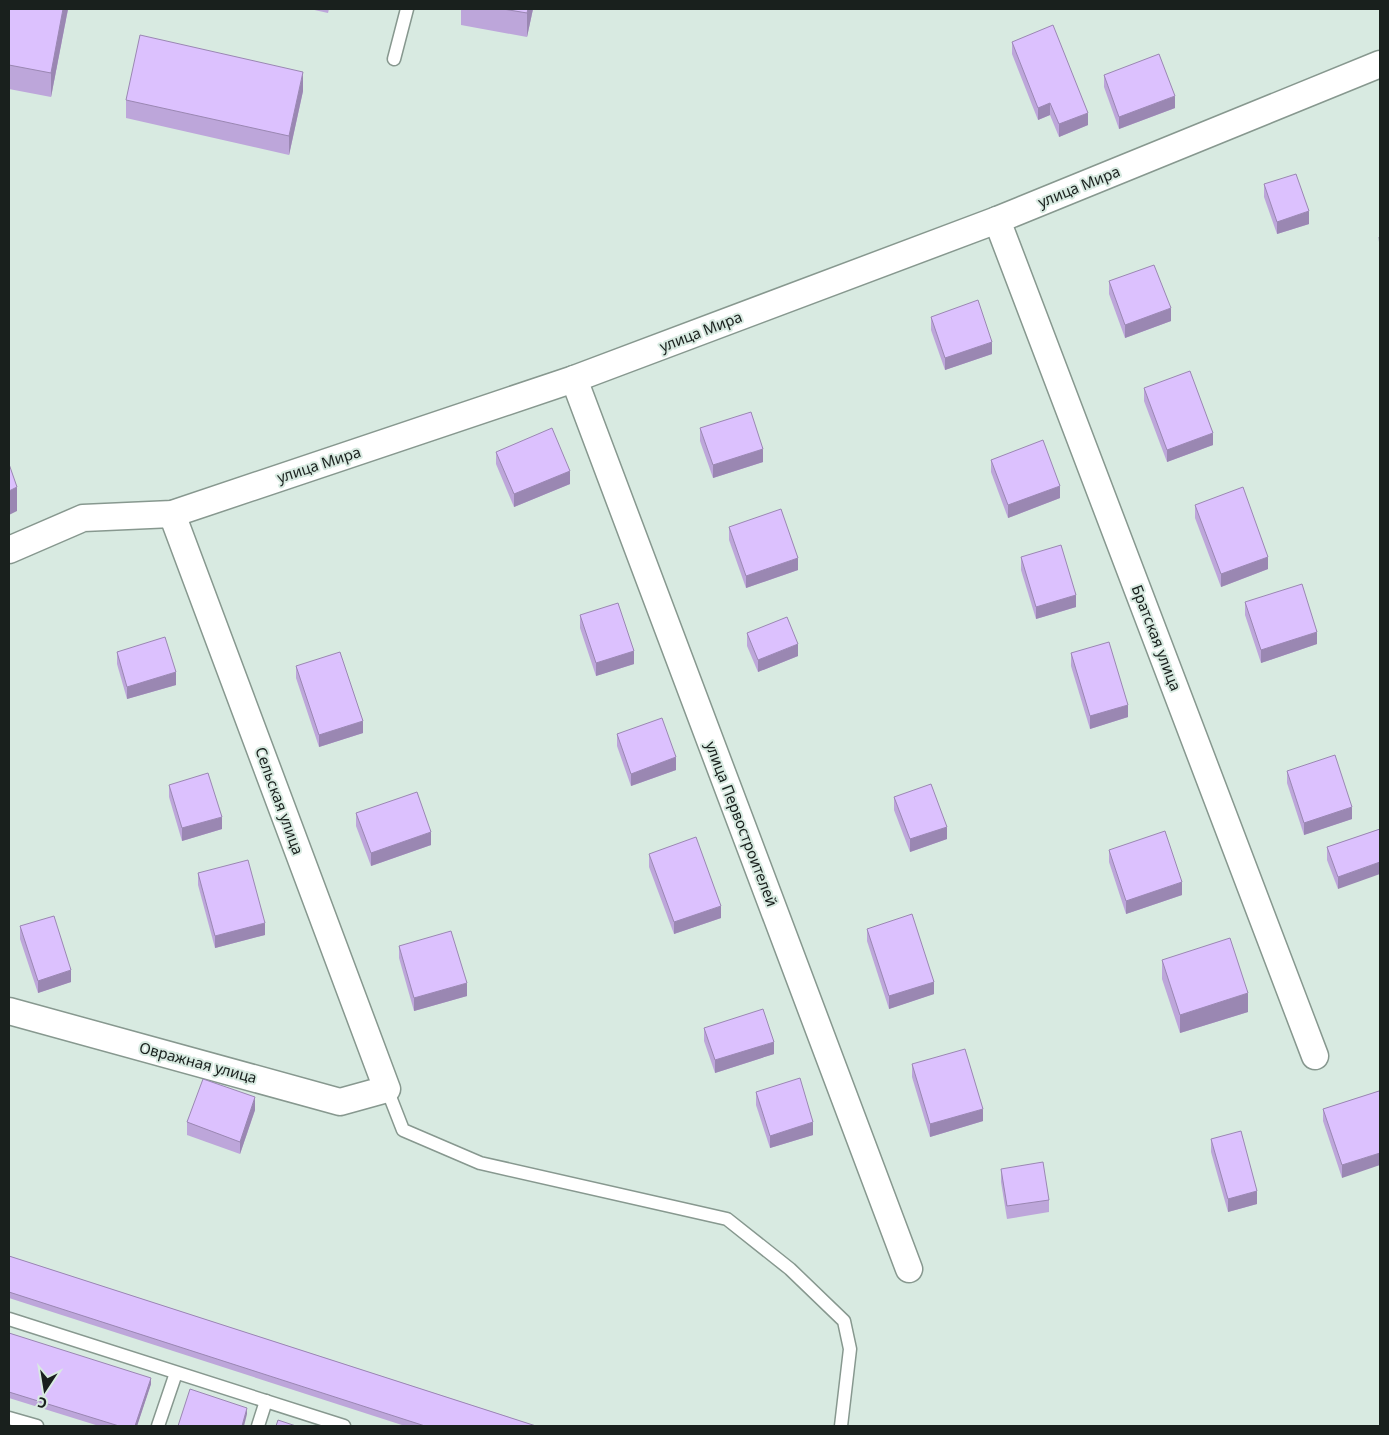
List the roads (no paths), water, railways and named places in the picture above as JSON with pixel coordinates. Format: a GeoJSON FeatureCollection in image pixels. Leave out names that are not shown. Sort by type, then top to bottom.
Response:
{"type":"FeatureCollection","features":[{"type":"Feature","properties":{"kind":"street","name":"улица Мира"},"geometry":{"type":"LineString","coordinates":[[9,550],[83,518],[172,514],[574,379],[997,220],[1380,64]]}},
{"type":"Feature","properties":{"kind":"street","name":"Братская улица"},"geometry":{"type":"LineString","coordinates":[[997,220],[1315,1056]]}},
{"type":"Feature","properties":{"kind":"street","name":"улица Первостроителей"},"geometry":{"type":"LineString","coordinates":[[574,379],[909,1269]]}},
{"type":"Feature","properties":{"kind":"street","name":"Сельская улица"},"geometry":{"type":"LineString","coordinates":[[172,514],[387,1089]]}},
{"type":"Feature","properties":{"kind":"street","name":"Овражная улица"},"geometry":{"type":"LineString","coordinates":[[9,1011],[340,1102],[387,1089]]}},
{"type":"Feature","properties":{"kind":"lane"},"geometry":{"type":"LineString","coordinates":[[394,59],[407,9]]}},
{"type":"Feature","properties":{"kind":"lane"},"geometry":{"type":"LineString","coordinates":[[387,1089],[403,1130],[480,1163],[727,1219],[790,1269],[844,1321],[850,1349],[841,1426]]}},
{"type":"Feature","properties":{"kind":"lane"},"geometry":{"type":"LineString","coordinates":[[9,1319],[344,1426]]}},
{"type":"Feature","properties":{"kind":"lane"},"geometry":{"type":"LineString","coordinates":[[158,1426],[176,1372]]}},
{"type":"Feature","properties":{"kind":"lane"},"geometry":{"type":"LineString","coordinates":[[258,1426],[266,1401]]}},
{"type":"Feature","properties":{"kind":"lane"},"geometry":{"type":"LineString","coordinates":[[9,1418],[37,1426]]}}]}
